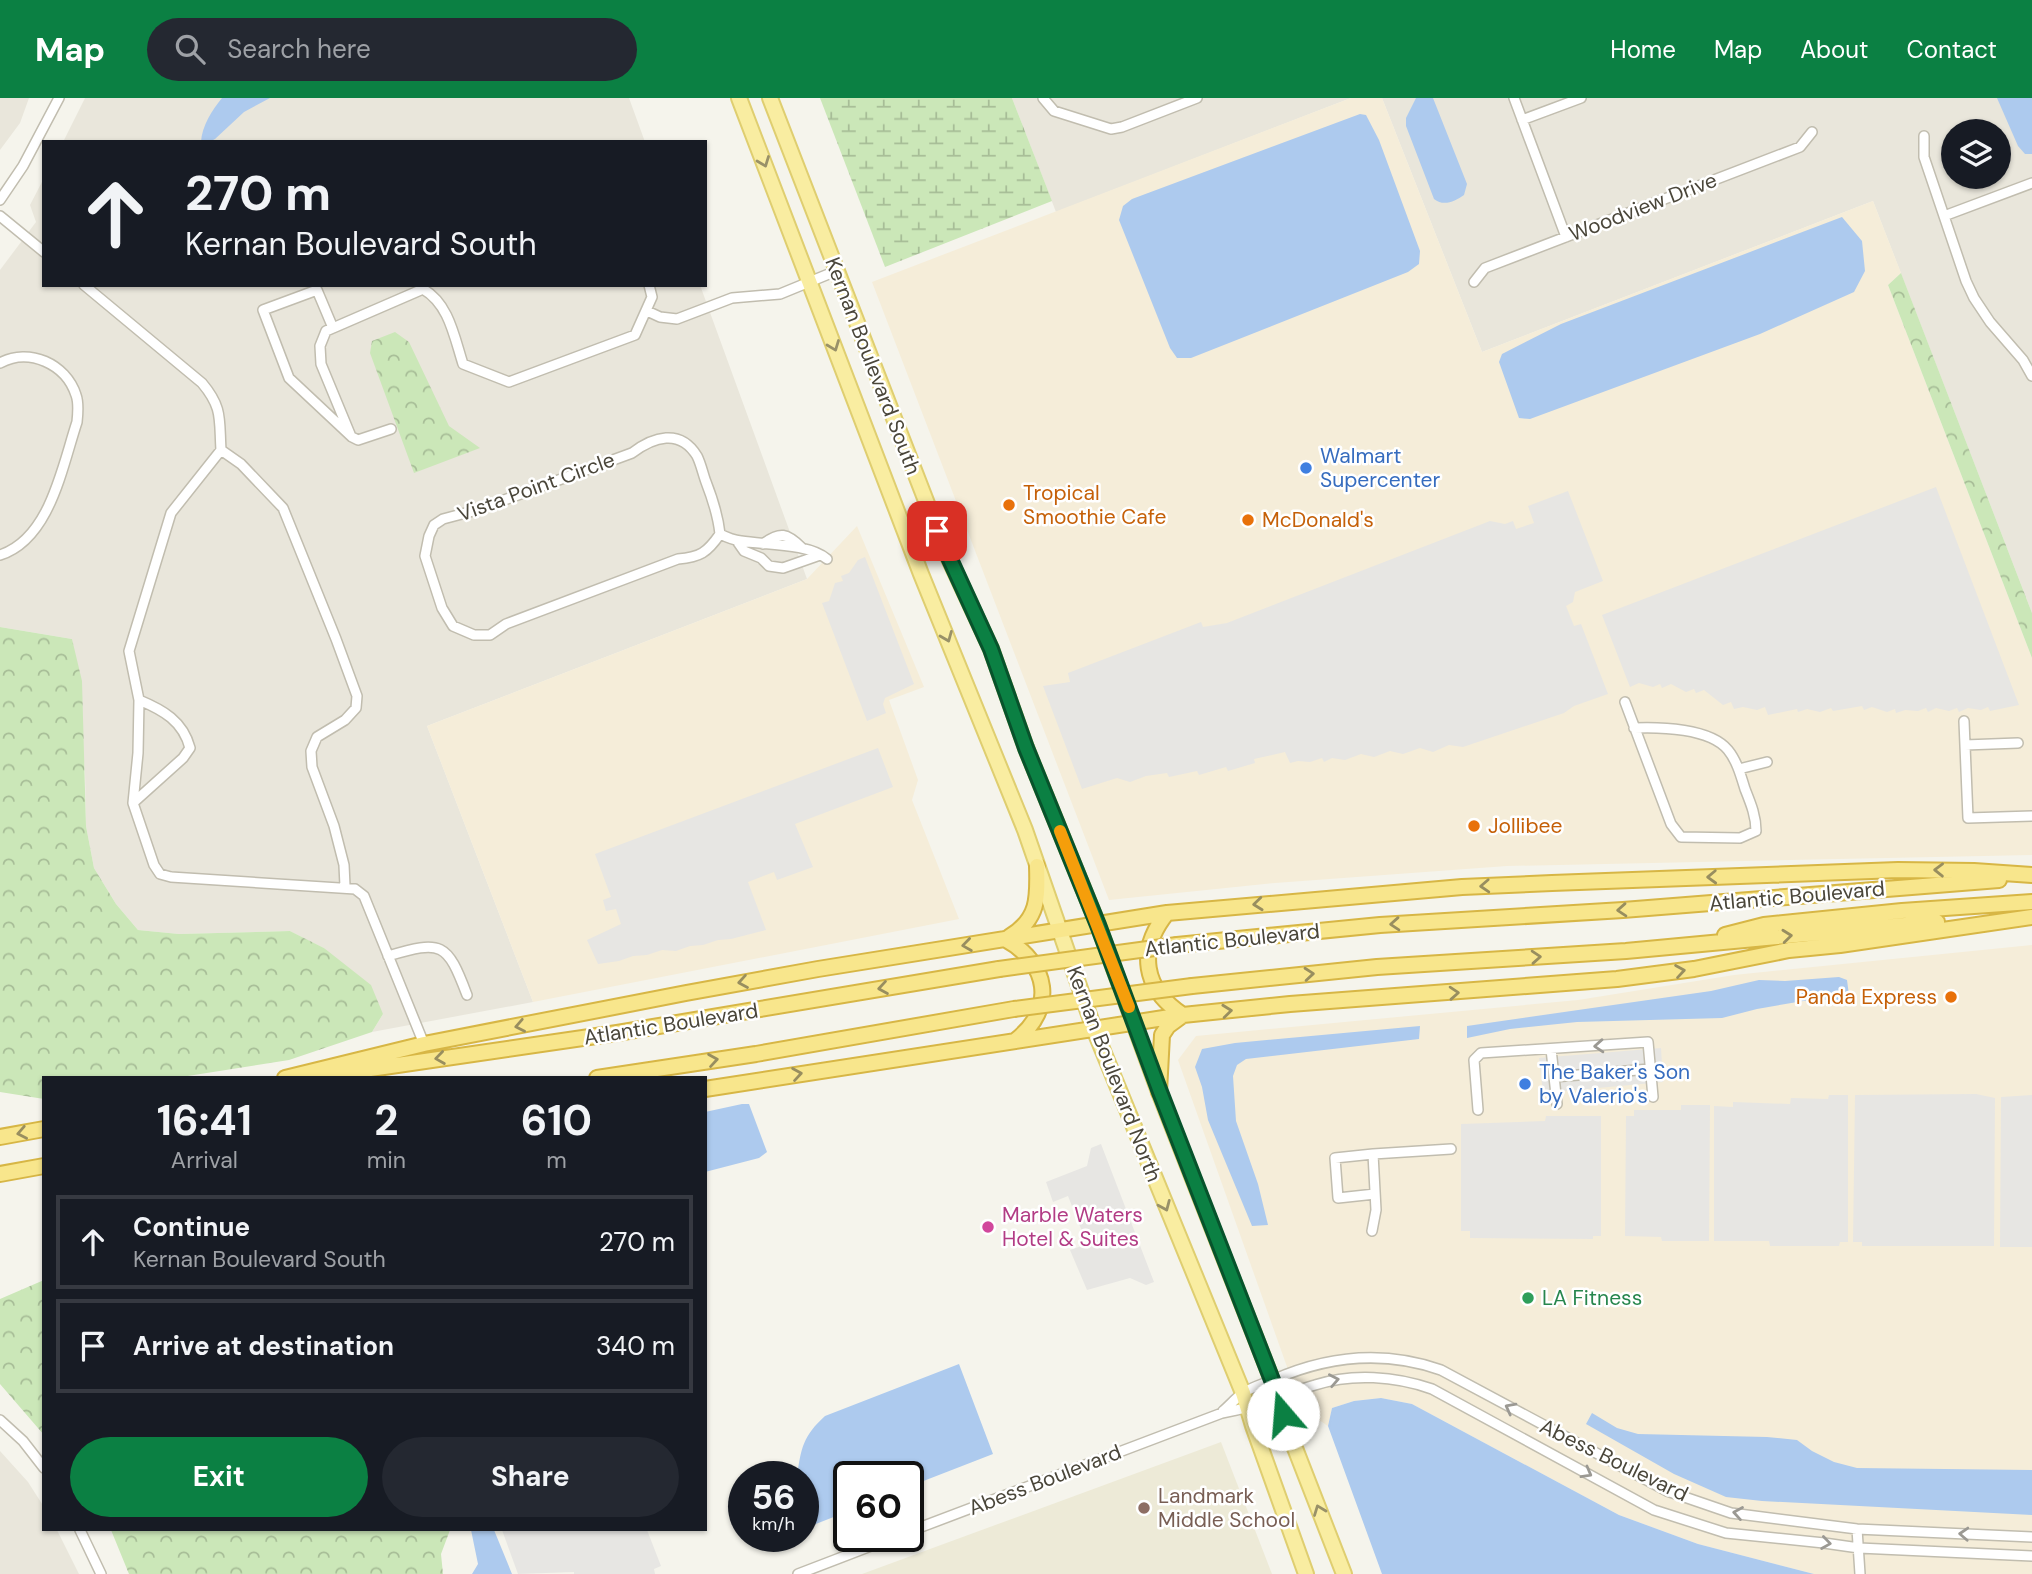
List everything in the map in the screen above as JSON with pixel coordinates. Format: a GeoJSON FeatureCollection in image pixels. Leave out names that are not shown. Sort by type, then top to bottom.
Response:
{"type":"FeatureCollection","features":[{"type":"Feature","properties":{"kind":"highway"},"geometry":{"type":"LineString","coordinates":[[1005,939],[1021,930],[1031,916],[1036,903],[1037,866]]}},
{"type":"Feature","properties":{"kind":"highway"},"geometry":{"type":"LineString","coordinates":[[293,1076],[424,1044],[818,969],[1167,913],[1326,897],[1539,883],[1898,870],[1974,871],[2032,877]]}},
{"type":"Feature","properties":{"kind":"highway","name":"Atlantic Boulevard"},"geometry":{"type":"LineString","coordinates":[[326,1076],[631,1031],[999,969],[1177,945],[1406,923],[1650,908],[2032,877]]}},
{"type":"Feature","properties":{"kind":"highway"},"geometry":{"type":"LineString","coordinates":[[1686,946],[1763,925],[1902,911],[2032,902]]}},
{"type":"Feature","properties":{"kind":"highway"},"geometry":{"type":"LineString","coordinates":[[1167,913],[1151,938],[1149,968],[1160,996],[1183,1016]]}},
{"type":"Feature","properties":{"kind":"highway"},"geometry":{"type":"LineString","coordinates":[[707,1088],[1183,1016],[1290,1004],[1631,978],[1694,969],[1789,950],[1840,945],[2032,916]]}},
{"type":"Feature","properties":{"kind":"highway","name":"Atlantic Boulevard"},"geometry":{"type":"LineString","coordinates":[[610,1076],[756,1054],[1014,1009],[1192,986],[1377,967],[1686,946],[1909,924],[2032,916]]}},
{"type":"Feature","properties":{"kind":"highway"},"geometry":{"type":"LineString","coordinates":[[1005,939],[1019,947],[1030,958],[1038,971],[1042,987],[1036,1018],[1027,1031],[1015,1041]]}},
{"type":"Feature","properties":{"kind":"highway"},"geometry":{"type":"LineString","coordinates":[[1160,1092],[1161,1035],[1168,1026],[1183,1016]]}},
{"type":"Feature","properties":{"kind":"highway"},"geometry":{"type":"LineString","coordinates":[[0,1137],[42,1129]]}},
{"type":"Feature","properties":{"kind":"highway"},"geometry":{"type":"LineString","coordinates":[[0,1174],[42,1166]]}},
{"type":"Feature","properties":{"kind":"main road","name":"Kernan Boulevard South"},"geometry":{"type":"LineString","coordinates":[[739,98],[921,574]]}},
{"type":"Feature","properties":{"kind":"main road","name":"Kernan Boulevard South"},"geometry":{"type":"LineString","coordinates":[[769,98],[945,550],[991,649],[1026,748],[1135,1023]]}},
{"type":"Feature","properties":{"kind":"main road","name":"Kernan Boulevard North"},"geometry":{"type":"LineString","coordinates":[[921,574],[1037,866],[1094,1029],[1243,1393],[1307,1574]]}},
{"type":"Feature","properties":{"kind":"main road","name":"Kernan Boulevard North"},"geometry":{"type":"LineString","coordinates":[[1135,1023],[1344,1574]]}},
{"type":"Feature","properties":{"kind":"street"},"geometry":{"type":"LineString","coordinates":[[0,201],[23,166],[59,98]]}},
{"type":"Feature","properties":{"kind":"street"},"geometry":{"type":"LineString","coordinates":[[1043,98],[1054,111],[1111,129],[1197,98]]}},
{"type":"Feature","properties":{"kind":"street"},"geometry":{"type":"LineString","coordinates":[[1514,98],[1566,237]]}},
{"type":"Feature","properties":{"kind":"street"},"geometry":{"type":"LineString","coordinates":[[1522,120],[1581,98]]}},
{"type":"Feature","properties":{"kind":"street","name":"Woodview Drive"},"geometry":{"type":"LineString","coordinates":[[1474,282],[1485,268],[1800,147],[1812,132]]}},
{"type":"Feature","properties":{"kind":"street"},"geometry":{"type":"LineString","coordinates":[[1924,136],[1924,157],[1974,299],[2023,360],[2032,376]]}},
{"type":"Feature","properties":{"kind":"street"},"geometry":{"type":"LineString","coordinates":[[1944,216],[2032,183]]}},
{"type":"Feature","properties":{"kind":"street"},"geometry":{"type":"LineString","coordinates":[[0,216],[42,250]]}},
{"type":"Feature","properties":{"kind":"street"},"geometry":{"type":"LineString","coordinates":[[647,312],[660,317],[677,318],[732,298],[780,293],[836,271]]}},
{"type":"Feature","properties":{"kind":"street"},"geometry":{"type":"LineString","coordinates":[[85,287],[202,383],[215,398],[220,415],[221,450],[172,513],[129,651],[139,700],[133,803],[154,865],[160,874],[171,877],[355,888],[364,896],[424,1044]]}},
{"type":"Feature","properties":{"kind":"street"},"geometry":{"type":"LineString","coordinates":[[352,437],[321,364],[320,346],[326,331],[422,287],[435,296],[444,309],[464,364],[509,382],[635,335],[652,297],[650,287]]}},
{"type":"Feature","properties":{"kind":"street"},"geometry":{"type":"LineString","coordinates":[[333,328],[317,290],[263,310],[289,378],[352,437],[358,440],[391,429]]}},
{"type":"Feature","properties":{"kind":"street"},"geometry":{"type":"LineString","coordinates":[[0,363],[18,358],[41,359],[54,366],[76,394],[77,422],[40,524],[26,541],[0,555]]}},
{"type":"Feature","properties":{"kind":"street","name":"Vista Point Circle"},"geometry":{"type":"LineString","coordinates":[[658,438],[671,438],[683,443],[696,455],[718,515],[720,534],[713,545],[697,557],[678,559],[506,624],[490,635],[474,635],[453,626],[442,608],[425,556],[434,525],[443,519],[478,510],[632,453],[643,444],[658,438]]}},
{"type":"Feature","properties":{"kind":"street"},"geometry":{"type":"LineString","coordinates":[[221,450],[241,464],[283,508],[357,696],[356,708],[345,720],[317,737],[311,751],[312,766],[334,827],[344,865],[345,886]]}},
{"type":"Feature","properties":{"kind":"street"},"geometry":{"type":"LineString","coordinates":[[720,534],[737,541],[802,548],[824,556],[783,568],[769,566],[761,558],[744,551],[737,541]]}},
{"type":"Feature","properties":{"kind":"street"},"geometry":{"type":"LineString","coordinates":[[133,803],[183,758],[190,748],[184,734],[164,710],[139,700]]}},
{"type":"Feature","properties":{"kind":"street"},"geometry":{"type":"LineString","coordinates":[[1625,702],[1634,728],[1671,824],[1681,837],[1740,838],[1756,831],[1756,819],[1738,769],[1727,748],[1710,738],[1670,727],[1634,728]]}},
{"type":"Feature","properties":{"kind":"street"},"geometry":{"type":"LineString","coordinates":[[1964,720],[1968,818],[2032,816]]}},
{"type":"Feature","properties":{"kind":"street"},"geometry":{"type":"LineString","coordinates":[[1965,745],[2018,743]]}},
{"type":"Feature","properties":{"kind":"street"},"geometry":{"type":"LineString","coordinates":[[1738,769],[1767,762]]}},
{"type":"Feature","properties":{"kind":"street"},"geometry":{"type":"LineString","coordinates":[[388,956],[421,946],[438,947],[449,954],[467,995]]}},
{"type":"Feature","properties":{"kind":"street"},"geometry":{"type":"LineString","coordinates":[[1478,1111],[1474,1060],[1481,1053],[1648,1042],[1653,1097]]}},
{"type":"Feature","properties":{"kind":"street"},"geometry":{"type":"LineString","coordinates":[[1551,1049],[1557,1104]]}},
{"type":"Feature","properties":{"kind":"street"},"geometry":{"type":"LineString","coordinates":[[1554,1077],[1650,1069]]}},
{"type":"Feature","properties":{"kind":"street"},"geometry":{"type":"LineString","coordinates":[[1375,1194],[1338,1198],[1335,1158],[1451,1149]]}},
{"type":"Feature","properties":{"kind":"street"},"geometry":{"type":"LineString","coordinates":[[1372,1231],[1376,1210],[1373,1154]]}},
{"type":"Feature","properties":{"kind":"street","name":"Abess Boulevard"},"geometry":{"type":"LineString","coordinates":[[1222,1413],[1243,1393],[1309,1365],[1367,1357],[1424,1364],[1441,1370],[1667,1491],[1731,1513],[1857,1529],[2032,1537]]}},
{"type":"Feature","properties":{"kind":"street","name":"Abess Boulevard"},"geometry":{"type":"LineString","coordinates":[[924,1526],[1222,1413],[1249,1409],[1338,1379],[1380,1378],[1424,1387],[1476,1412],[1654,1510],[1726,1534],[1824,1542],[1859,1548],[2032,1556]]}},
{"type":"Feature","properties":{"kind":"street"},"geometry":{"type":"LineString","coordinates":[[0,1420],[23,1441],[42,1465]]}},
{"type":"Feature","properties":{"kind":"street"},"geometry":{"type":"LineString","coordinates":[[1857,1529],[1860,1574]]}},
{"type":"Feature","properties":{"kind":"street"},"geometry":{"type":"LineString","coordinates":[[80,1531],[101,1574]]}},
{"type":"Feature","properties":{"kind":"street"},"geometry":{"type":"LineString","coordinates":[[798,1574],[855,1552]]}},
{"type":"Feature","properties":{"kind":"shaded area"},"geometry":{"type":"Polygon","coordinates":[[[0,98],[29,98],[20,123],[0,150],[0,98]]]}},
{"type":"Feature","properties":{"kind":"shaded area"},"geometry":{"type":"Polygon","coordinates":[[[85,98],[629,98],[644,140],[64,140],[85,98]]]}},
{"type":"Feature","properties":{"kind":"shaded area"},"geometry":{"type":"Polygon","coordinates":[[[1012,98],[1351,98],[1056,212],[1012,98]]]}},
{"type":"Feature","properties":{"kind":"shaded area"},"geometry":{"type":"Polygon","coordinates":[[[1351,98],[1382,98],[1482,352],[1873,201],[1901,273],[1888,285],[2032,658],[2032,855],[1507,866],[1275,883],[1109,900],[872,282],[1351,98]]]}},
{"type":"Feature","properties":{"kind":"shaded area"},"geometry":{"type":"Polygon","coordinates":[[[1382,98],[2032,98],[2032,613],[1873,201],[1482,352],[1382,98]]]}},
{"type":"Feature","properties":{"kind":"shaded area"},"geometry":{"type":"Polygon","coordinates":[[[42,182],[42,287],[701,287],[807,579],[427,726],[533,1002],[372,1032],[383,1014],[324,948],[290,931],[179,934],[138,930],[116,904],[94,868],[86,826],[85,772],[72,639],[0,627],[0,270],[36,222],[30,205],[42,182]]]}},
{"type":"Feature","properties":{"kind":"shaded area"},"geometry":{"type":"Polygon","coordinates":[[[1936,487],[2019,705],[1990,711],[1988,707],[1981,710],[1968,708],[1959,712],[1957,708],[1949,711],[1936,708],[1928,712],[1926,708],[1896,713],[1895,709],[1887,712],[1872,707],[1864,710],[1862,706],[1833,711],[1831,708],[1820,712],[1807,709],[1798,712],[1797,709],[1768,715],[1765,707],[1757,710],[1743,707],[1734,709],[1731,702],[1723,705],[1704,690],[1686,692],[1671,684],[1662,688],[1660,684],[1653,687],[1639,683],[1630,687],[1602,615],[1936,487]]]}},
{"type":"Feature","properties":{"kind":"shaded area"},"geometry":{"type":"Polygon","coordinates":[[[1568,491],[1603,581],[1575,592],[1573,602],[1566,606],[1574,626],[1581,624],[1608,694],[1574,706],[1564,713],[1463,747],[1449,745],[1433,752],[1420,748],[1403,754],[1390,751],[1374,757],[1361,754],[1345,760],[1332,758],[1324,762],[1322,758],[1290,763],[1285,752],[1254,759],[1255,763],[1228,771],[1226,767],[1199,775],[1197,771],[1169,777],[1167,773],[1130,782],[1117,778],[1082,789],[1043,686],[1070,682],[1068,673],[1201,622],[1203,627],[1227,623],[1490,521],[1505,524],[1513,521],[1516,529],[1534,523],[1528,506],[1568,491]]]}},
{"type":"Feature","properties":{"kind":"shaded area"},"geometry":{"type":"Polygon","coordinates":[[[857,526],[924,687],[889,700],[918,780],[912,800],[959,919],[533,1002],[427,726],[807,579],[857,526]]]}},
{"type":"Feature","properties":{"kind":"shaded area"},"geometry":{"type":"Polygon","coordinates":[[[865,557],[914,684],[885,698],[883,704],[886,713],[867,721],[822,603],[829,601],[835,583],[843,581],[841,576],[849,573],[858,560],[865,557]]]}},
{"type":"Feature","properties":{"kind":"shaded area"},"geometry":{"type":"Polygon","coordinates":[[[878,748],[893,787],[795,824],[813,867],[777,880],[774,872],[748,882],[766,930],[676,951],[662,950],[598,964],[587,940],[621,924],[616,909],[606,911],[603,900],[611,897],[595,854],[878,748]]]}},
{"type":"Feature","properties":{"kind":"shaded area"},"geometry":{"type":"Polygon","coordinates":[[[2032,945],[2032,1574],[1814,1574],[1698,1544],[1619,1515],[1412,1404],[1381,1398],[1354,1401],[1332,1408],[1328,1426],[1302,1409],[1178,1060],[1196,1036],[1578,1000],[1734,975],[2032,945]]]}},
{"type":"Feature","properties":{"kind":"shaded area"},"geometry":{"type":"Polygon","coordinates":[[[1661,1048],[1663,1082],[1543,1093],[1539,1058],[1661,1048]]]}},
{"type":"Feature","properties":{"kind":"shaded area"},"geometry":{"type":"Polygon","coordinates":[[[1976,1094],[1995,1098],[1994,1246],[1862,1246],[1862,1242],[1853,1242],[1855,1095],[1976,1094]]]}},
{"type":"Feature","properties":{"kind":"shaded area"},"geometry":{"type":"Polygon","coordinates":[[[1829,1095],[1848,1095],[1848,1242],[1840,1242],[1839,1246],[1770,1246],[1769,1241],[1714,1241],[1714,1106],[1733,1107],[1733,1102],[1790,1104],[1791,1098],[1828,1099],[1829,1095]]]}},
{"type":"Feature","properties":{"kind":"shaded area"},"geometry":{"type":"Polygon","coordinates":[[[2032,1095],[2032,1247],[2000,1247],[2001,1097],[2032,1095]]]}},
{"type":"Feature","properties":{"kind":"shaded area"},"geometry":{"type":"Polygon","coordinates":[[[1681,1105],[1710,1105],[1709,1241],[1662,1241],[1661,1237],[1625,1236],[1626,1116],[1634,1116],[1634,1110],[1681,1110],[1681,1105]]]}},
{"type":"Feature","properties":{"kind":"shaded area"},"geometry":{"type":"Polygon","coordinates":[[[1546,1116],[1601,1116],[1601,1236],[1593,1236],[1593,1239],[1470,1238],[1470,1231],[1461,1231],[1461,1124],[1545,1121],[1546,1116]]]}},
{"type":"Feature","properties":{"kind":"shaded area"},"geometry":{"type":"Polygon","coordinates":[[[1101,1144],[1154,1282],[1146,1285],[1130,1278],[1087,1290],[1070,1250],[1087,1244],[1068,1196],[1053,1202],[1046,1182],[1087,1166],[1091,1148],[1101,1144]]]}},
{"type":"Feature","properties":{"kind":"shaded area","name":"Landmark Middle School"},"geometry":{"type":"Polygon","coordinates":[[[1221,1442],[1272,1574],[862,1574],[1221,1442]]]}},
{"type":"Feature","properties":{"kind":"shaded area"},"geometry":{"type":"Polygon","coordinates":[[[0,1451],[28,1482],[42,1504],[42,1531],[58,1531],[79,1574],[0,1574],[0,1451]]]}},
{"type":"Feature","properties":{"kind":"shaded area"},"geometry":{"type":"Polygon","coordinates":[[[502,1531],[647,1531],[661,1566],[654,1569],[655,1574],[518,1574],[502,1531]]]}},
{"type":"Feature","properties":{"kind":"green space"},"geometry":{"type":"Polygon","coordinates":[[[820,98],[1012,98],[1052,201],[885,267],[820,98]]]}},
{"type":"Feature","properties":{"kind":"green space"},"geometry":{"type":"Polygon","coordinates":[[[1901,273],[2032,613],[2032,658],[1888,285],[1901,273]]]}},
{"type":"Feature","properties":{"kind":"green space"},"geometry":{"type":"Polygon","coordinates":[[[395,332],[409,342],[449,426],[480,448],[414,473],[370,353],[372,341],[395,332]]]}},
{"type":"Feature","properties":{"kind":"green space"},"geometry":{"type":"Polygon","coordinates":[[[0,627],[72,639],[82,681],[86,826],[94,868],[116,904],[138,930],[179,934],[290,931],[324,948],[371,985],[383,1014],[372,1032],[289,1060],[188,1076],[42,1076],[42,1099],[0,1092],[0,627]]]}},
{"type":"Feature","properties":{"kind":"green space"},"geometry":{"type":"Polygon","coordinates":[[[42,1281],[42,1433],[0,1384],[0,1299],[42,1281]]]}},
{"type":"Feature","properties":{"kind":"green space"},"geometry":{"type":"Polygon","coordinates":[[[111,1531],[450,1531],[441,1554],[443,1574],[129,1574],[111,1531]]]}},
{"type":"Feature","properties":{"kind":"water"},"geometry":{"type":"Polygon","coordinates":[[[222,98],[270,98],[244,112],[215,139],[201,140],[208,118],[222,98]]]}},
{"type":"Feature","properties":{"kind":"water"},"geometry":{"type":"Polygon","coordinates":[[[1416,98],[1433,98],[1467,184],[1464,195],[1453,201],[1442,203],[1434,199],[1406,126],[1406,118],[1416,98]]]}},
{"type":"Feature","properties":{"kind":"water"},"geometry":{"type":"Polygon","coordinates":[[[1997,98],[2032,98],[2032,154],[2025,154],[2018,146],[2011,130],[2011,119],[2006,119],[1997,98]]]}},
{"type":"Feature","properties":{"kind":"water"},"geometry":{"type":"Polygon","coordinates":[[[1360,114],[1366,115],[1379,140],[1420,251],[1419,264],[1408,272],[1191,358],[1177,358],[1170,348],[1119,220],[1123,206],[1132,199],[1360,114]]]}},
{"type":"Feature","properties":{"kind":"water"},"geometry":{"type":"Polygon","coordinates":[[[1842,217],[1862,241],[1865,271],[1854,292],[1760,334],[1530,419],[1519,418],[1499,362],[1502,354],[1561,324],[1842,217]]]}},
{"type":"Feature","properties":{"kind":"water"},"geometry":{"type":"Polygon","coordinates":[[[1839,977],[1847,980],[1847,1000],[1809,1000],[1722,1018],[1577,1022],[1510,1029],[1467,1038],[1467,1026],[1711,991],[1759,980],[1839,977]]]}},
{"type":"Feature","properties":{"kind":"water"},"geometry":{"type":"Polygon","coordinates":[[[1420,1026],[1419,1039],[1246,1059],[1237,1065],[1233,1076],[1236,1121],[1258,1184],[1268,1225],[1252,1226],[1208,1120],[1195,1067],[1202,1049],[1235,1043],[1420,1026]]]}},
{"type":"Feature","properties":{"kind":"water"},"geometry":{"type":"Polygon","coordinates":[[[749,1104],[767,1152],[759,1158],[707,1171],[707,1112],[749,1104]]]}},
{"type":"Feature","properties":{"kind":"water"},"geometry":{"type":"Polygon","coordinates":[[[959,1364],[993,1454],[924,1481],[924,1461],[833,1461],[833,1517],[819,1523],[819,1461],[800,1461],[804,1443],[825,1416],[959,1364]]]}},
{"type":"Feature","properties":{"kind":"water"},"geometry":{"type":"Polygon","coordinates":[[[1381,1398],[1412,1404],[1619,1515],[1698,1544],[1814,1574],[1382,1574],[1328,1426],[1332,1408],[1354,1401],[1381,1398]]]}},
{"type":"Feature","properties":{"kind":"water"},"geometry":{"type":"Polygon","coordinates":[[[1592,1413],[1617,1428],[1638,1434],[1797,1440],[1834,1462],[1857,1468],[2032,1470],[2032,1515],[1726,1497],[1674,1474],[1586,1424],[1592,1413]]]}},
{"type":"Feature","properties":{"kind":"water"},"geometry":{"type":"Polygon","coordinates":[[[471,1531],[494,1531],[512,1574],[472,1574],[478,1564],[471,1531]]]}},
{"type":"Feature","properties":{"kind":"slow traffic"},"geometry":{"type":"LineString","coordinates":[[1060,831],[1129,1007]]}},
{"type":"Feature","properties":{"kind":"place","name":"Walmart Supercenter"},"geometry":{"type":"Point","coordinates":[1306,468]}},
{"type":"Feature","properties":{"kind":"place","name":"Tropical Smoothie Cafe"},"geometry":{"type":"Point","coordinates":[1009,505]}},
{"type":"Feature","properties":{"kind":"place","name":"McDonald's"},"geometry":{"type":"Point","coordinates":[1248,520]}},
{"type":"Feature","properties":{"kind":"place","name":"Jollibee"},"geometry":{"type":"Point","coordinates":[1474,826]}},
{"type":"Feature","properties":{"kind":"place","name":"Panda Express"},"geometry":{"type":"Point","coordinates":[1951,997]}},
{"type":"Feature","properties":{"kind":"place","name":"The Baker's Son by Valerio's"},"geometry":{"type":"Point","coordinates":[1525,1084]}},
{"type":"Feature","properties":{"kind":"place","name":"Marble Waters Hotel & Suites"},"geometry":{"type":"Point","coordinates":[988,1227]}},
{"type":"Feature","properties":{"kind":"place","name":"LA Fitness"},"geometry":{"type":"Point","coordinates":[1528,1298]}},
{"type":"Feature","properties":{"kind":"place","name":"Landmark Middle School"},"geometry":{"type":"Point","coordinates":[1144,1508]}},
{"type":"Feature","properties":{"kind":"route"},"geometry":{"type":"LineString","coordinates":[[937,531],[991,649],[1026,748],[1107,947],[1283,1414]]}}]}
